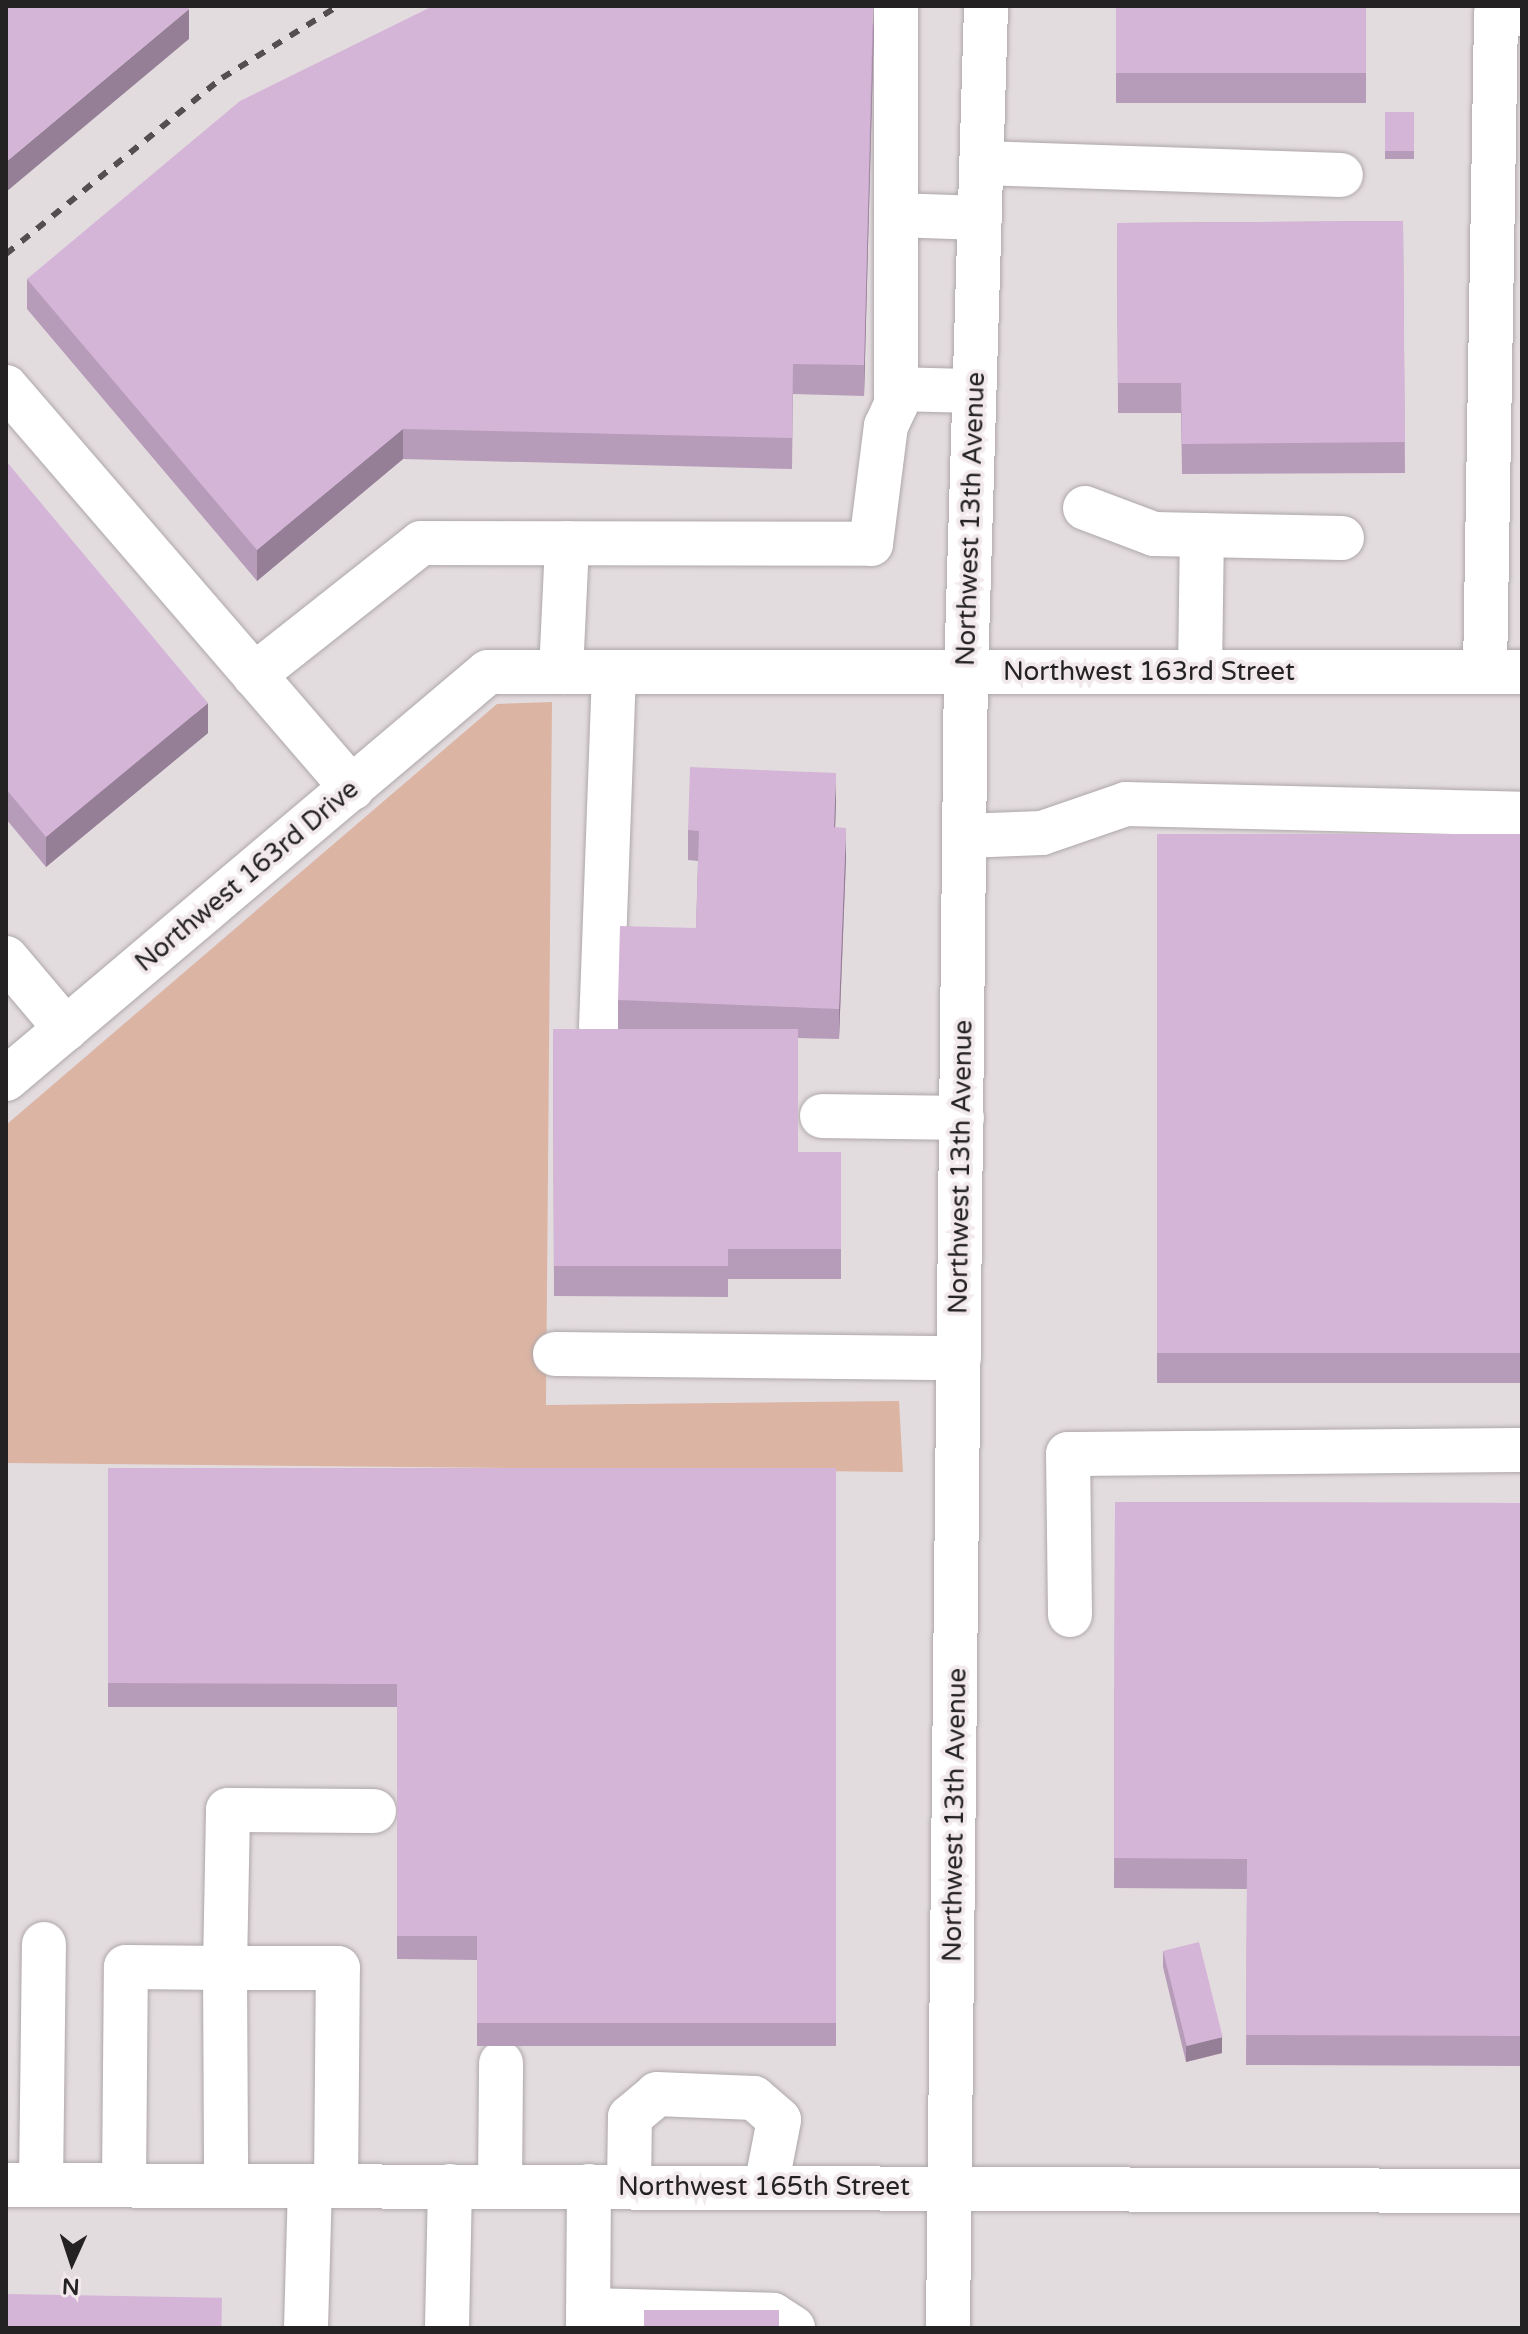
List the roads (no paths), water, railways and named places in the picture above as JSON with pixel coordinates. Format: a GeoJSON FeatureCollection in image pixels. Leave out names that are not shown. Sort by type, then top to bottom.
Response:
{"type":"FeatureCollection","features":[{"type":"Feature","properties":{"kind":"street"},"geometry":{"type":"LineString","coordinates":[[254,675],[421,543],[871,544],[886,426],[896,405],[896,6]]}},
{"type":"Feature","properties":{"kind":"street","name":"Northwest 13th Avenue"},"geometry":{"type":"LineString","coordinates":[[948,2328],[966,673],[986,6]]}},
{"type":"Feature","properties":{"kind":"street"},"geometry":{"type":"LineString","coordinates":[[1503,672],[1496,14],[1522,14]]}},
{"type":"Feature","properties":{"kind":"street"},"geometry":{"type":"LineString","coordinates":[[981,163],[1341,175]]}},
{"type":"Feature","properties":{"kind":"street"},"geometry":{"type":"LineString","coordinates":[[896,215],[980,218]]}},
{"type":"Feature","properties":{"kind":"street"},"geometry":{"type":"LineString","coordinates":[[6,387],[352,788]]}},
{"type":"Feature","properties":{"kind":"street"},"geometry":{"type":"LineString","coordinates":[[896,389],[974,391]]}},
{"type":"Feature","properties":{"kind":"street"},"geometry":{"type":"LineString","coordinates":[[1085,508],[1154,534],[1342,538]]}},
{"type":"Feature","properties":{"kind":"street"},"geometry":{"type":"LineString","coordinates":[[1200,672],[1202,535]]}},
{"type":"Feature","properties":{"kind":"street"},"geometry":{"type":"LineString","coordinates":[[561,672],[567,543]]}},
{"type":"Feature","properties":{"kind":"street","name":"Northwest 163rd Street"},"geometry":{"type":"LineString","coordinates":[[488,672],[1503,672]]}},
{"type":"Feature","properties":{"kind":"street","name":"Northwest 163rd Drive"},"geometry":{"type":"LineString","coordinates":[[6,1079],[488,672]]}},
{"type":"Feature","properties":{"kind":"street"},"geometry":{"type":"LineString","coordinates":[[601,1027],[614,672]]}},
{"type":"Feature","properties":{"kind":"street"},"geometry":{"type":"LineString","coordinates":[[964,836],[1042,833],[1126,804],[1522,814]]}},
{"type":"Feature","properties":{"kind":"street"},"geometry":{"type":"LineString","coordinates":[[6,958],[66,1029]]}},
{"type":"Feature","properties":{"kind":"street"},"geometry":{"type":"LineString","coordinates":[[822,1116],[962,1118]]}},
{"type":"Feature","properties":{"kind":"street"},"geometry":{"type":"LineString","coordinates":[[555,1354],[959,1358]]}},
{"type":"Feature","properties":{"kind":"street"},"geometry":{"type":"LineString","coordinates":[[1070,1615],[1068,1454],[1522,1450]]}},
{"type":"Feature","properties":{"kind":"street"},"geometry":{"type":"LineString","coordinates":[[226,2185],[228,1810],[374,1811]]}},
{"type":"Feature","properties":{"kind":"street"},"geometry":{"type":"LineString","coordinates":[[23,2185],[44,1944]]}},
{"type":"Feature","properties":{"kind":"street"},"geometry":{"type":"LineString","coordinates":[[124,2185],[126,1967],[338,1968],[323,2186],[306,2328]]}},
{"type":"Feature","properties":{"kind":"street"},"geometry":{"type":"LineString","coordinates":[[500,2186],[501,2063]]}},
{"type":"Feature","properties":{"kind":"street"},"geometry":{"type":"LineString","coordinates":[[766,2187],[779,2120],[754,2098],[657,2094],[630,2117],[609,2186],[588,2319],[773,2315],[793,2328]]}},
{"type":"Feature","properties":{"kind":"street","name":"Northwest 165th Street"},"geometry":{"type":"LineString","coordinates":[[23,2185],[1522,2191]]}},
{"type":"Feature","properties":{"kind":"street"},"geometry":{"type":"LineString","coordinates":[[447,2328],[450,2186]]}},
{"type":"Feature","properties":{"kind":"railway"},"geometry":{"type":"LineString","coordinates":[[6,254],[222,78],[338,6]]}}]}
